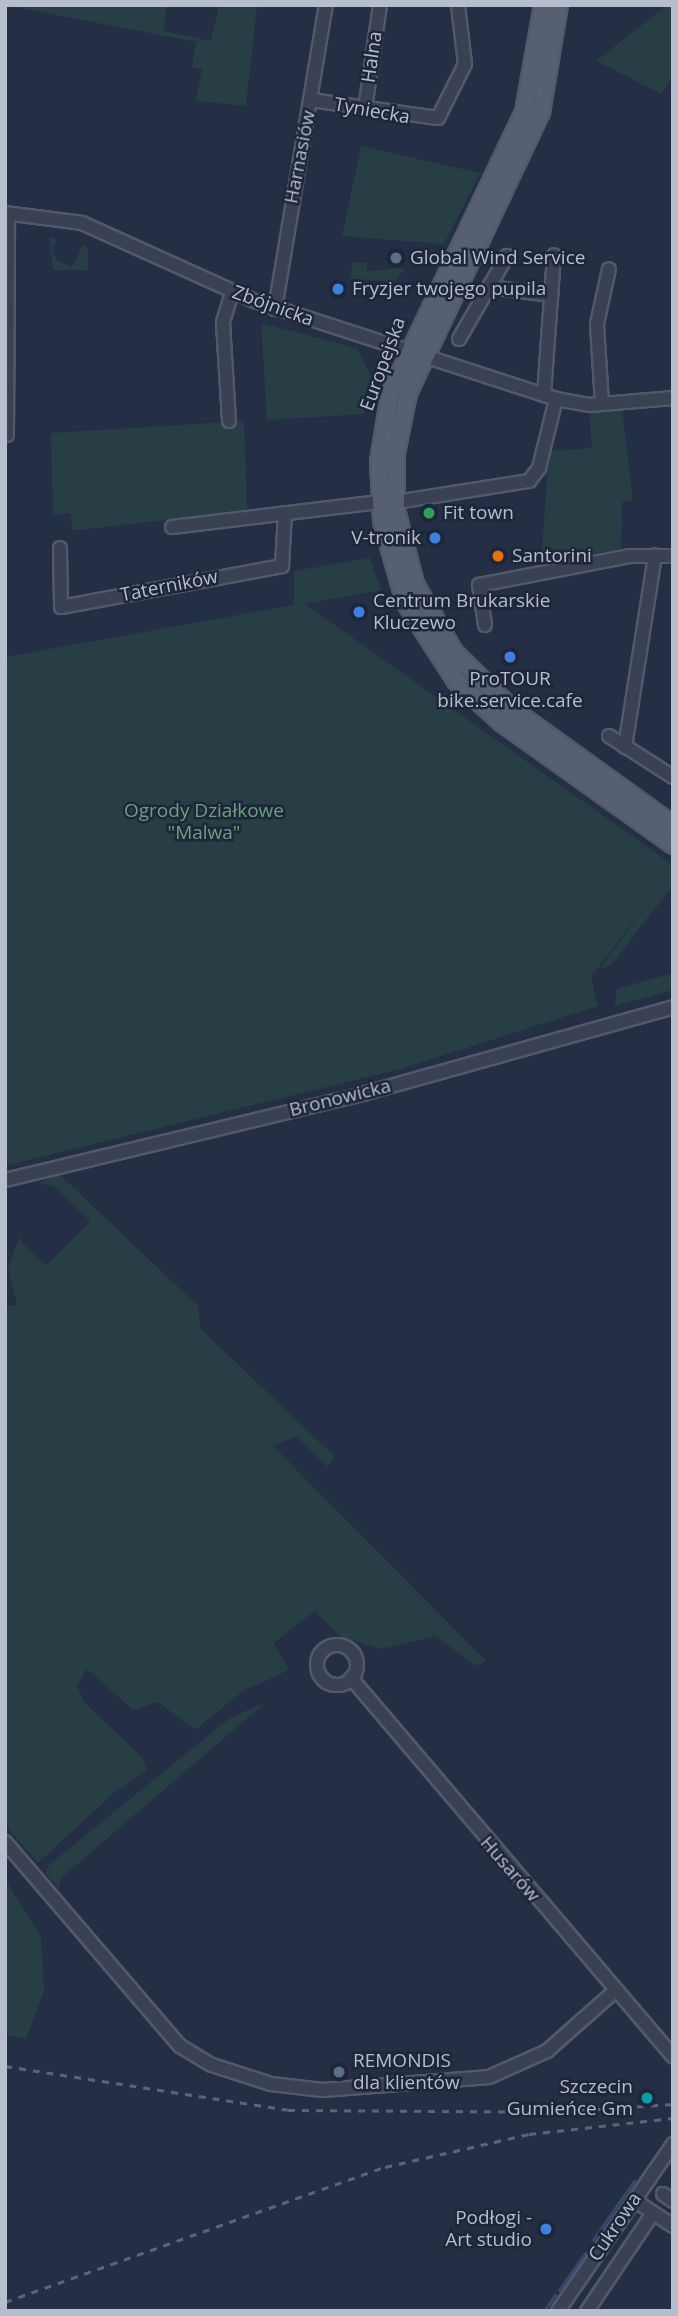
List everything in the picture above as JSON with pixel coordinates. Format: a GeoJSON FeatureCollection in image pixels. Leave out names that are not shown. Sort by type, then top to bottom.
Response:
{"type":"FeatureCollection","features":[{"type":"Feature","properties":{"kind":"main road","name":"Europejska"},"geometry":{"type":"LineString","coordinates":[[543,5],[524,112],[383,423],[387,502],[405,602],[457,681],[502,723],[673,845]]}},
{"type":"Feature","properties":{"kind":"main road","name":"Europejska"},"geometry":{"type":"LineString","coordinates":[[414,354],[541,112],[559,5]]}},
{"type":"Feature","properties":{"kind":"main road","name":"Europejska"},"geometry":{"type":"LineString","coordinates":[[387,502],[415,584],[454,652],[513,710],[673,825]]}},
{"type":"Feature","properties":{"kind":"street","name":"Harnasiów"},"geometry":{"type":"LineString","coordinates":[[275,309],[327,5]]}},
{"type":"Feature","properties":{"kind":"street","name":"Halna"},"geometry":{"type":"LineString","coordinates":[[365,109],[380,5]]}},
{"type":"Feature","properties":{"kind":"street","name":"Tyniecka"},"geometry":{"type":"LineString","coordinates":[[311,100],[438,118],[465,64],[458,5]]}},
{"type":"Feature","properties":{"kind":"street","name":"Zbójnicka"},"geometry":{"type":"LineString","coordinates":[[6,214],[82,223],[232,293],[275,309],[550,397],[673,398]]}},
{"type":"Feature","properties":{"kind":"street"},"geometry":{"type":"LineString","coordinates":[[6,214],[7,435]]}},
{"type":"Feature","properties":{"kind":"street"},"geometry":{"type":"LineString","coordinates":[[458,339],[507,256]]}},
{"type":"Feature","properties":{"kind":"street"},"geometry":{"type":"LineString","coordinates":[[172,527],[387,502],[529,481],[539,468],[550,397],[554,256]]}},
{"type":"Feature","properties":{"kind":"street"},"geometry":{"type":"LineString","coordinates":[[602,399],[597,324],[609,269]]}},
{"type":"Feature","properties":{"kind":"street"},"geometry":{"type":"LineString","coordinates":[[489,287],[551,295]]}},
{"type":"Feature","properties":{"kind":"street"},"geometry":{"type":"LineString","coordinates":[[229,421],[223,322],[232,293]]}},
{"type":"Feature","properties":{"kind":"street","name":"Taterników"},"geometry":{"type":"LineString","coordinates":[[60,548],[61,607],[278,568],[285,561],[285,513]]}},
{"type":"Feature","properties":{"kind":"street"},"geometry":{"type":"LineString","coordinates":[[485,625],[479,585],[655,555],[673,556]]}},
{"type":"Feature","properties":{"kind":"street"},"geometry":{"type":"LineString","coordinates":[[625,747],[655,555]]}},
{"type":"Feature","properties":{"kind":"street"},"geometry":{"type":"LineString","coordinates":[[608,736],[673,777]]}},
{"type":"Feature","properties":{"kind":"street","name":"Bronowicka"},"geometry":{"type":"LineString","coordinates":[[5,1180],[358,1095],[673,1007]]}},
{"type":"Feature","properties":{"kind":"street","name":"Husarów"},"geometry":{"type":"LineString","coordinates":[[351,1678],[673,2057]]}},
{"type":"Feature","properties":{"kind":"street"},"geometry":{"type":"LineString","coordinates":[[5,1842],[180,2046],[212,2065],[271,2084],[323,2090],[489,2077],[547,2051],[615,1991]]}},
{"type":"Feature","properties":{"kind":"street","name":"Cukrowa"},"geometry":{"type":"LineString","coordinates":[[558,2311],[673,2144]]}},
{"type":"Feature","properties":{"kind":"street"},"geometry":{"type":"LineString","coordinates":[[634,2200],[673,2227]]}},
{"type":"Feature","properties":{"kind":"street"},"geometry":{"type":"LineString","coordinates":[[587,2311],[653,2213]]}},
{"type":"Feature","properties":{"kind":"green space"},"geometry":{"type":"Polygon","coordinates":[[[5,5],[167,5],[163,31],[211,41],[219,5],[257,5],[246,106],[196,101],[202,69],[192,67],[196,42],[5,5]]]}},
{"type":"Feature","properties":{"kind":"green space"},"geometry":{"type":"Polygon","coordinates":[[[667,5],[673,5],[673,75],[661,94],[596,61],[667,5]]]}},
{"type":"Feature","properties":{"kind":"green space"},"geometry":{"type":"Polygon","coordinates":[[[361,146],[480,173],[444,244],[342,236],[361,146]]]}},
{"type":"Feature","properties":{"kind":"green space"},"geometry":{"type":"Polygon","coordinates":[[[50,237],[57,239],[52,250],[58,261],[72,267],[83,245],[88,248],[88,270],[53,270],[50,237]]]}},
{"type":"Feature","properties":{"kind":"green space"},"geometry":{"type":"Polygon","coordinates":[[[352,262],[367,263],[367,271],[406,268],[394,282],[351,279],[352,262]]]}},
{"type":"Feature","properties":{"kind":"green space"},"geometry":{"type":"Polygon","coordinates":[[[261,323],[357,348],[371,376],[364,414],[267,420],[261,323]]]}},
{"type":"Feature","properties":{"kind":"green space"},"geometry":{"type":"Polygon","coordinates":[[[622,409],[633,500],[622,502],[621,549],[541,563],[549,451],[592,448],[589,410],[622,409]]]}},
{"type":"Feature","properties":{"kind":"green space"},"geometry":{"type":"Polygon","coordinates":[[[244,421],[247,510],[80,530],[72,530],[71,513],[53,515],[51,433],[244,421]]]}},
{"type":"Feature","properties":{"kind":"green space","name":"Ogrody Działkowe \"Malwa\""},"geometry":{"type":"Polygon","coordinates":[[[370,558],[381,590],[305,604],[673,865],[673,886],[610,966],[600,968],[661,886],[591,977],[598,1006],[404,1068],[5,1166],[5,657],[294,605],[294,571],[370,558]]]}},
{"type":"Feature","properties":{"kind":"green space"},"geometry":{"type":"Polygon","coordinates":[[[673,973],[673,990],[615,1006],[616,989],[673,973]]]}},
{"type":"Feature","properties":{"kind":"green space"},"geometry":{"type":"Polygon","coordinates":[[[60,1175],[198,1306],[201,1329],[334,1456],[328,1467],[296,1436],[273,1446],[486,1661],[476,1666],[435,1636],[381,1649],[341,1637],[315,1611],[274,1643],[289,1670],[243,1691],[195,1730],[158,1702],[133,1710],[87,1669],[77,1686],[84,1702],[142,1757],[147,1771],[116,1791],[38,1863],[5,1825],[5,1307],[17,1304],[8,1268],[21,1232],[20,1240],[46,1266],[90,1221],[54,1186],[38,1183],[60,1175]]]}},
{"type":"Feature","properties":{"kind":"green space"},"geometry":{"type":"Polygon","coordinates":[[[265,1703],[61,1878],[59,1889],[45,1872],[50,1864],[231,1717],[265,1703]]]}},
{"type":"Feature","properties":{"kind":"green space"},"geometry":{"type":"Polygon","coordinates":[[[5,1879],[41,1936],[44,1991],[26,2039],[5,2035],[5,1879]]]}},
{"type":"Feature","properties":{"kind":"waterway"},"geometry":{"type":"LineString","coordinates":[[593,2240],[634,2181]]}},
{"type":"Feature","properties":{"kind":"waterway"},"geometry":{"type":"LineString","coordinates":[[559,2290],[585,2253]]}},
{"type":"Feature","properties":{"kind":"waterway"},"geometry":{"type":"LineString","coordinates":[[544,2311],[555,2295]]}},
{"type":"Feature","properties":{"kind":"railway"},"geometry":{"type":"LineString","coordinates":[[5,2066],[288,2110],[553,2112],[673,2104]]}},
{"type":"Feature","properties":{"kind":"railway"},"geometry":{"type":"LineString","coordinates":[[5,2302],[385,2167],[529,2134],[673,2118]]}},
{"type":"Feature","properties":{"kind":"place","name":"Global Wind Service"},"geometry":{"type":"Point","coordinates":[396,258]}},
{"type":"Feature","properties":{"kind":"place","name":"Fryzjer twojego pupila"},"geometry":{"type":"Point","coordinates":[338,289]}},
{"type":"Feature","properties":{"kind":"place","name":"Fit town"},"geometry":{"type":"Point","coordinates":[429,513]}},
{"type":"Feature","properties":{"kind":"place","name":"V-tronik"},"geometry":{"type":"Point","coordinates":[435,538]}},
{"type":"Feature","properties":{"kind":"place","name":"Santorini"},"geometry":{"type":"Point","coordinates":[498,556]}},
{"type":"Feature","properties":{"kind":"place","name":"Centrum Brukarskie Kluczewo"},"geometry":{"type":"Point","coordinates":[359,612]}},
{"type":"Feature","properties":{"kind":"place","name":"ProTOUR bike.service.cafe"},"geometry":{"type":"Point","coordinates":[510,657]}},
{"type":"Feature","properties":{"kind":"place","name":"REMONDIS dla klientów"},"geometry":{"type":"Point","coordinates":[339,2072]}},
{"type":"Feature","properties":{"kind":"place","name":"Szczecin Gumieńce Gm"},"geometry":{"type":"Point","coordinates":[647,2098]}},
{"type":"Feature","properties":{"kind":"place","name":"Podłogi - Art studio"},"geometry":{"type":"Point","coordinates":[546,2229]}}]}
